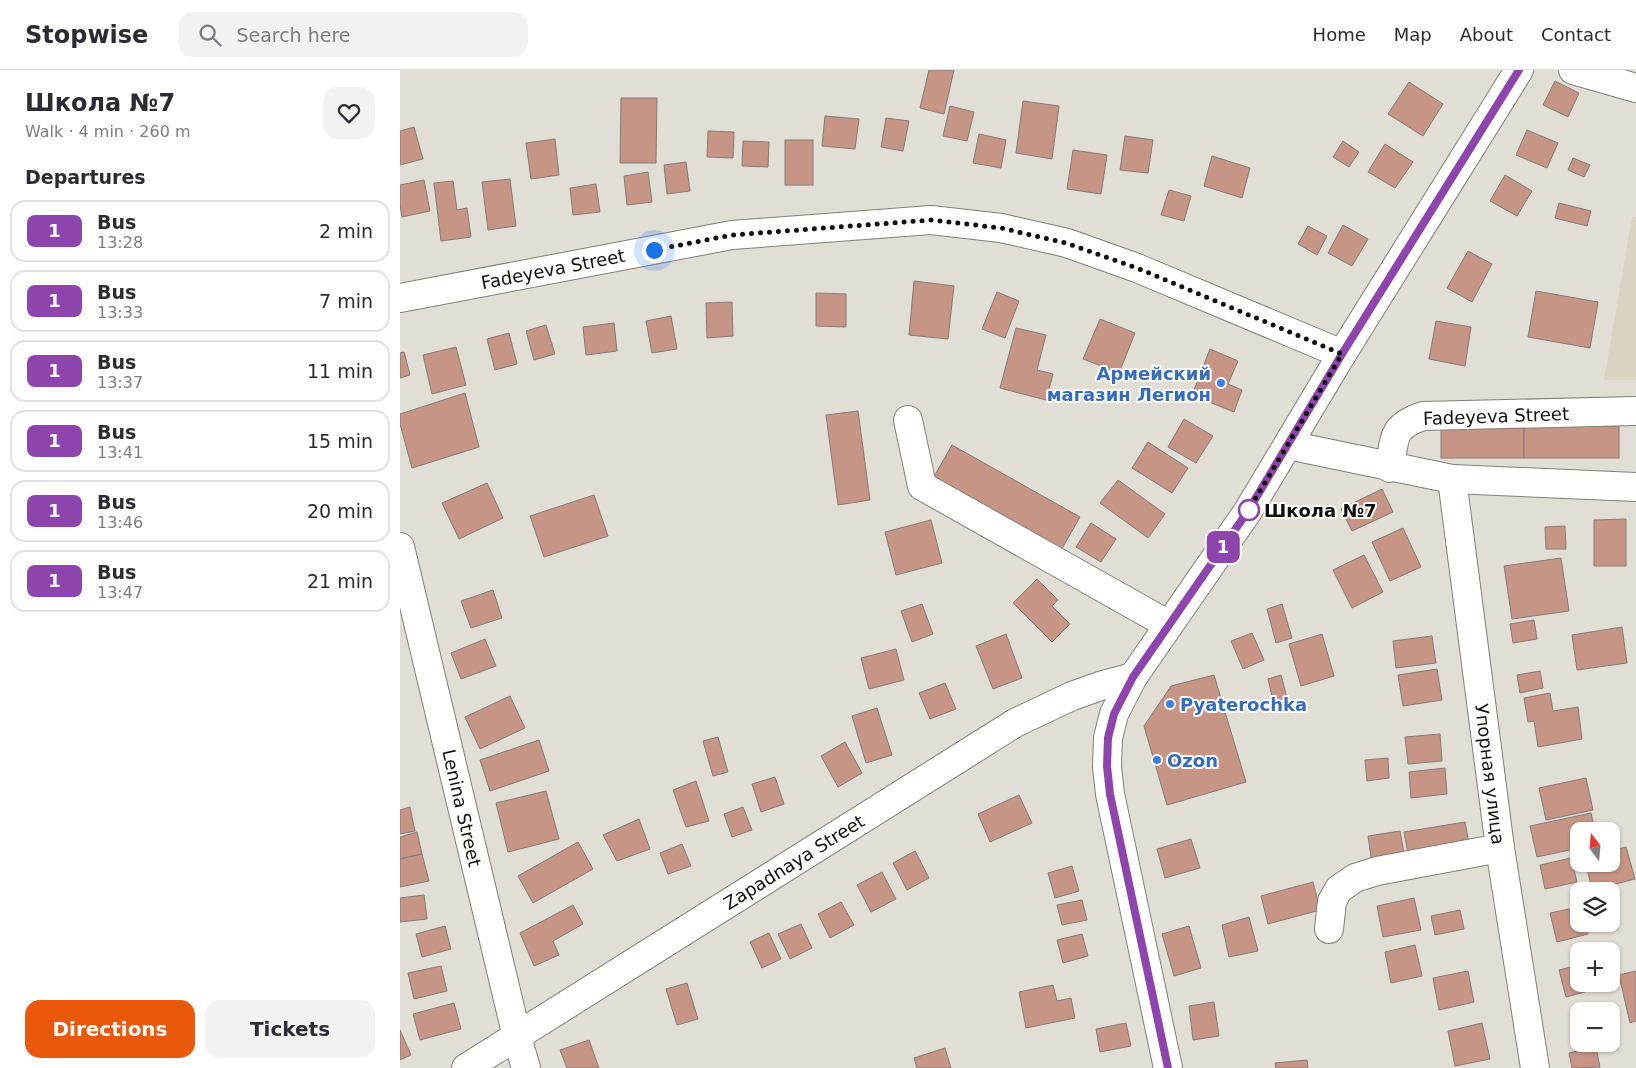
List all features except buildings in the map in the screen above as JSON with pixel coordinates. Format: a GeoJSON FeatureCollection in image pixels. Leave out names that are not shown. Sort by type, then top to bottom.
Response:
{"type":"FeatureCollection","features":[{"type":"Feature","properties":{"kind":"street"},"geometry":{"type":"LineString","coordinates":[[1168,1068],[1110,794],[1107,766],[1108,738],[1114,714],[1133,677],[1248,511],[1342,354],[1519,70]]}},
{"type":"Feature","properties":{"kind":"street"},"geometry":{"type":"LineString","coordinates":[[1573,70],[1636,88]]}},
{"type":"Feature","properties":{"kind":"street","name":"Fadeyeva Street"},"geometry":{"type":"LineString","coordinates":[[400,298],[732,235],[931,220],[1001,228],[1066,243],[1137,268],[1342,354]]}},
{"type":"Feature","properties":{"kind":"street","name":"Fadeyeva Street"},"geometry":{"type":"LineString","coordinates":[[1390,468],[1396,434],[1406,422],[1423,416],[1636,412]]}},
{"type":"Feature","properties":{"kind":"street"},"geometry":{"type":"LineString","coordinates":[[908,420],[922,486],[1169,625]]}},
{"type":"Feature","properties":{"kind":"street"},"geometry":{"type":"LineString","coordinates":[[1288,445],[1390,468],[1452,479],[1636,486]]}},
{"type":"Feature","properties":{"kind":"street","name":"Упорная улица"},"geometry":{"type":"LineString","coordinates":[[1452,479],[1500,848],[1535,1068]]}},
{"type":"Feature","properties":{"kind":"street","name":"Lenina Street"},"geometry":{"type":"LineString","coordinates":[[400,548],[526,1068]]}},
{"type":"Feature","properties":{"kind":"street","name":"Zapadnaya Street"},"geometry":{"type":"LineString","coordinates":[[466,1068],[1015,723],[1072,696],[1133,677]]}},
{"type":"Feature","properties":{"kind":"street"},"geometry":{"type":"LineString","coordinates":[[1329,929],[1332,900],[1339,888],[1355,878],[1500,848]]}},
{"type":"Feature","properties":{"kind":"shaded area"},"geometry":{"type":"Polygon","coordinates":[[[1632,217],[1636,217],[1636,380],[1604,380],[1632,217]]]}},
{"type":"Feature","properties":{"kind":"bus line","name":"1"},"geometry":{"type":"LineString","coordinates":[[1168,1068],[1110,794],[1107,766],[1108,738],[1114,714],[1133,677],[1248,511],[1342,354],[1519,70]]}},
{"type":"Feature","properties":{"kind":"place","name":"Армейский магазин Легион"},"geometry":{"type":"Point","coordinates":[1221,383]}},
{"type":"Feature","properties":{"kind":"place","name":"Школа №7"},"geometry":{"type":"Point","coordinates":[1249,510]}},
{"type":"Feature","properties":{"kind":"place","name":"Pyaterochka"},"geometry":{"type":"Point","coordinates":[1170,704]}},
{"type":"Feature","properties":{"kind":"place","name":"Ozon"},"geometry":{"type":"Point","coordinates":[1157,760]}},
{"type":"Feature","properties":{"kind":"route"},"geometry":{"type":"LineString","coordinates":[[654,250],[732,235],[931,220],[1001,228],[1066,243],[1137,268],[1342,354],[1249,510]]}}]}
